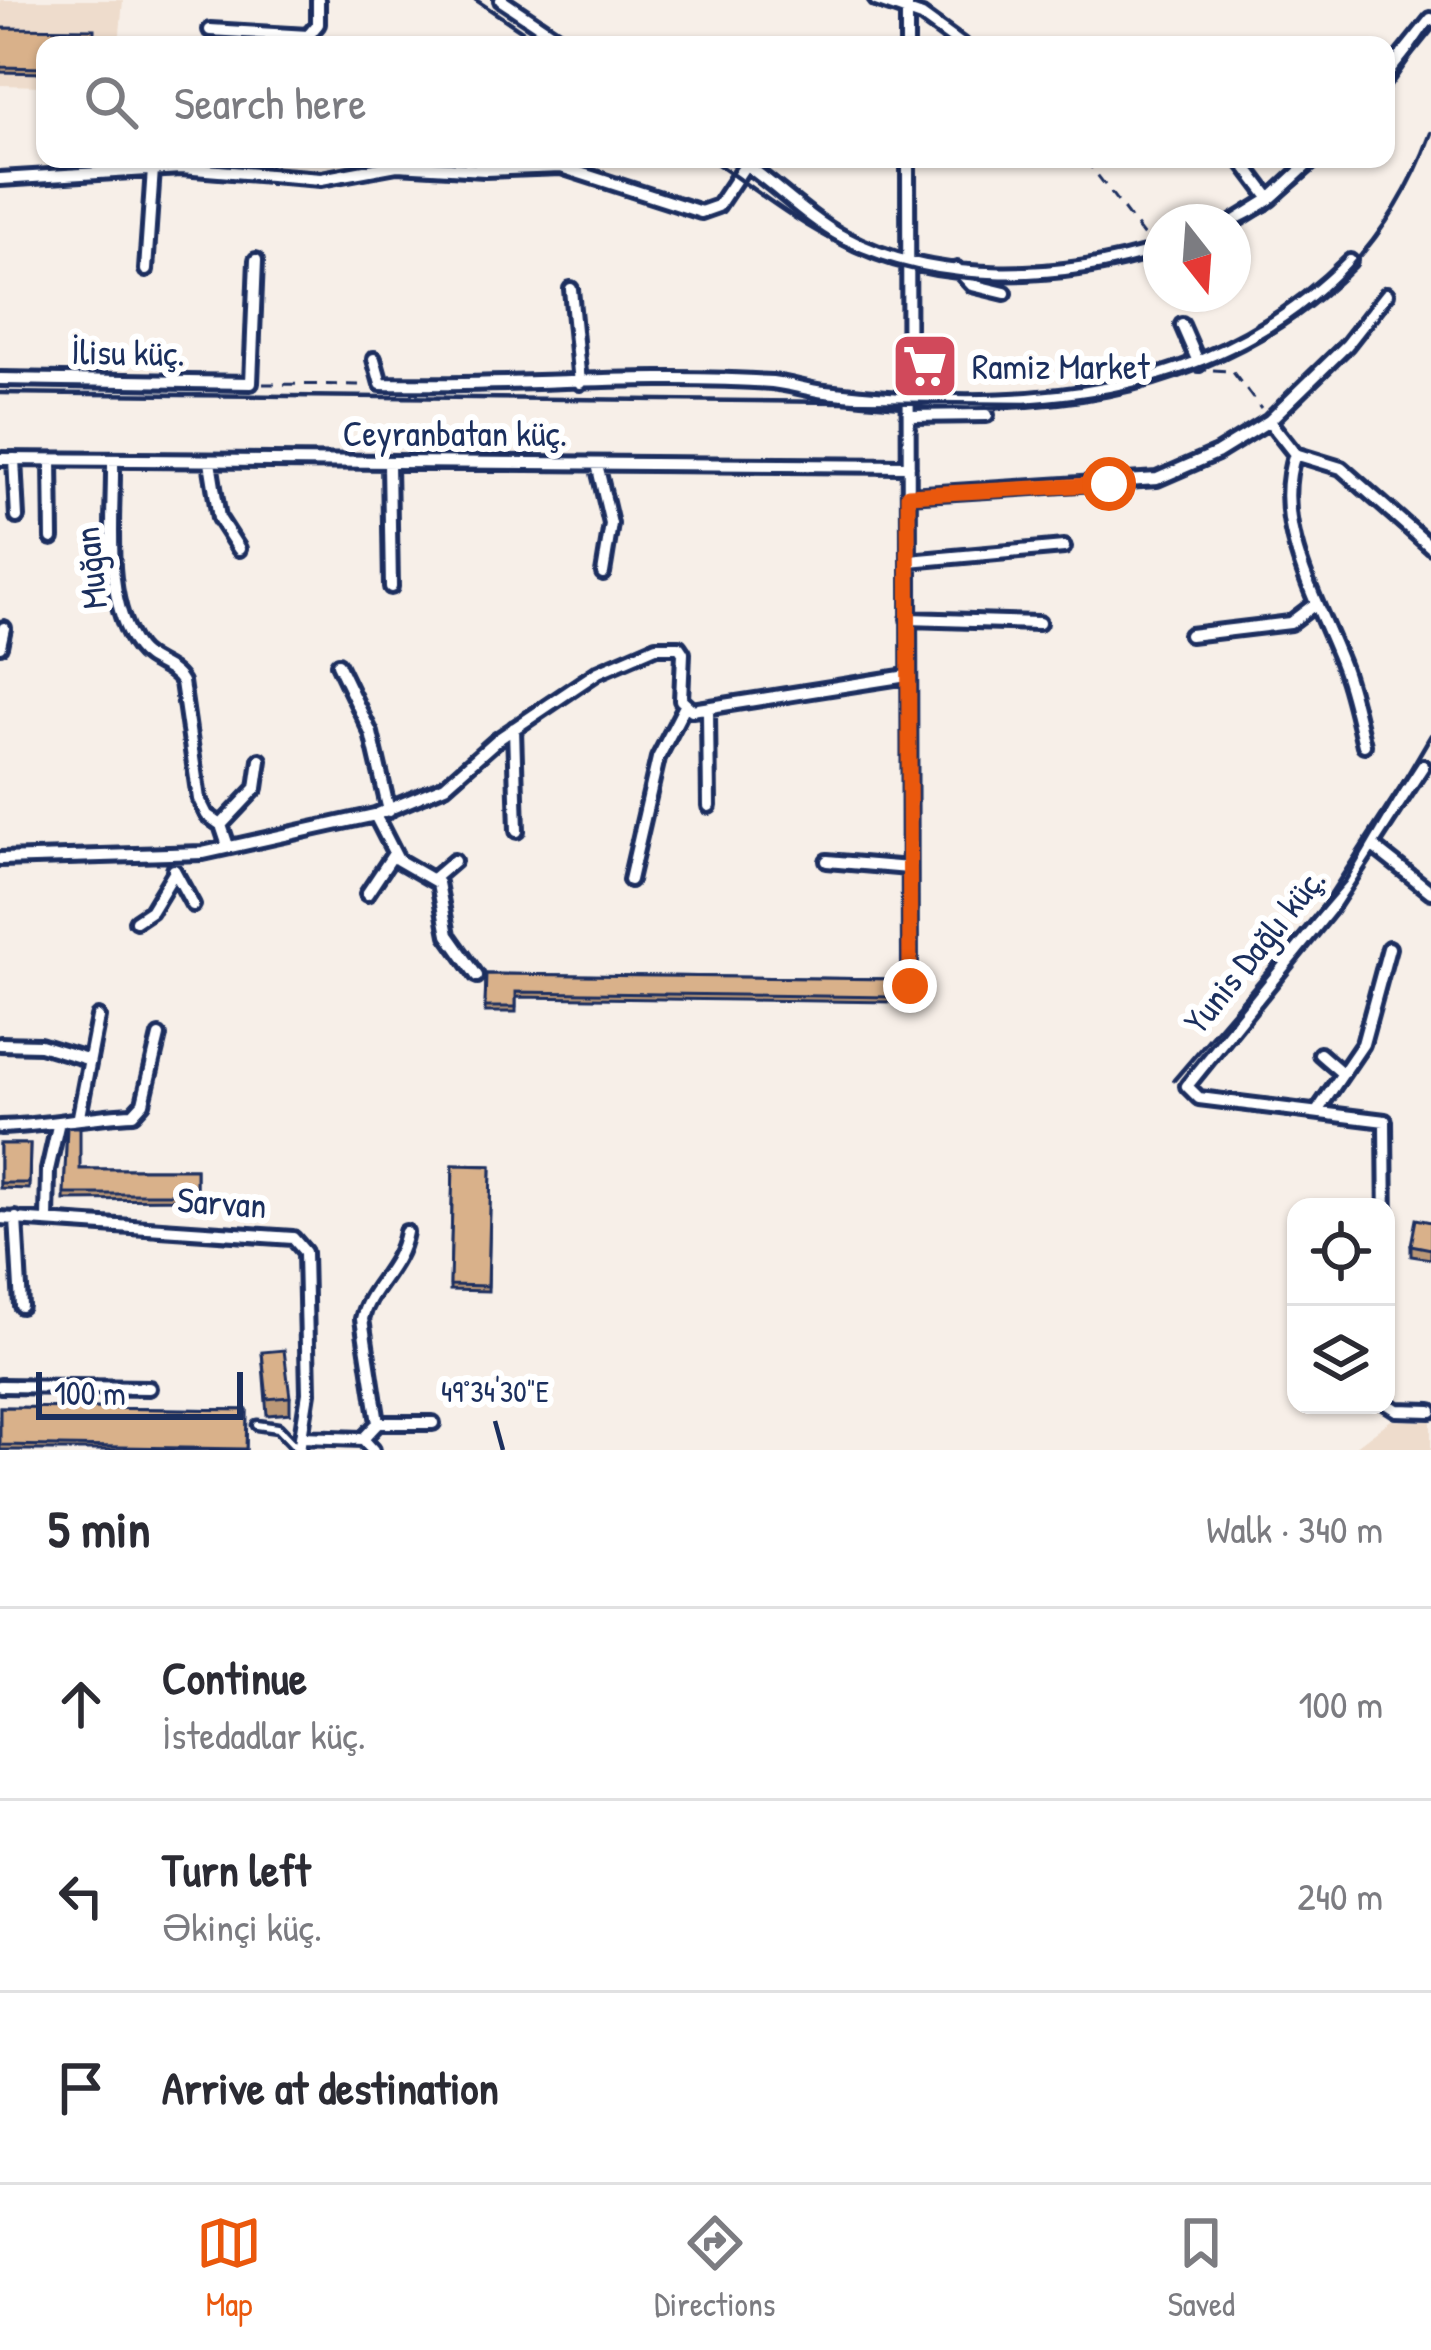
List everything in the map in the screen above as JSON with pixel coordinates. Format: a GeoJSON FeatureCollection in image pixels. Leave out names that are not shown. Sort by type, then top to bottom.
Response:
{"type":"FeatureCollection","features":[{"type":"Feature","properties":{"kind":"street"},"geometry":{"type":"LineString","coordinates":[[210,30],[308,36],[318,24],[318,0]]}},
{"type":"Feature","properties":{"kind":"street"},"geometry":{"type":"LineString","coordinates":[[501,0],[555,36]]}},
{"type":"Feature","properties":{"kind":"street"},"geometry":{"type":"LineString","coordinates":[[876,0],[907,6],[951,36]]}},
{"type":"Feature","properties":{"kind":"street"},"geometry":{"type":"LineString","coordinates":[[1395,64],[1431,19]]}},
{"type":"Feature","properties":{"kind":"street"},"geometry":{"type":"LineString","coordinates":[[0,179],[153,169],[321,179],[362,168]]}},
{"type":"Feature","properties":{"kind":"street"},"geometry":{"type":"LineString","coordinates":[[574,168],[701,212],[718,206],[738,168]]}},
{"type":"Feature","properties":{"kind":"street"},"geometry":{"type":"LineString","coordinates":[[751,168],[822,224],[908,261],[957,269],[1048,270],[1143,253]]}},
{"type":"Feature","properties":{"kind":"street"},"geometry":{"type":"LineString","coordinates":[[908,168],[910,986]]}},
{"type":"Feature","properties":{"kind":"street"},"geometry":{"type":"LineString","coordinates":[[1247,168],[1270,200]]}},
{"type":"Feature","properties":{"kind":"street"},"geometry":{"type":"LineString","coordinates":[[1251,211],[1304,168]]}},
{"type":"Feature","properties":{"kind":"street"},"geometry":{"type":"LineString","coordinates":[[146,270],[153,169]]}},
{"type":"Feature","properties":{"kind":"street"},"geometry":{"type":"LineString","coordinates":[[252,381],[256,260]]}},
{"type":"Feature","properties":{"kind":"street"},"geometry":{"type":"LineString","coordinates":[[374,359],[381,384],[772,382],[909,397],[1086,394],[1151,381],[1199,364],[1280,322],[1350,261]]}},
{"type":"Feature","properties":{"kind":"street"},"geometry":{"type":"LineString","coordinates":[[957,269],[973,285],[1005,293]]}},
{"type":"Feature","properties":{"kind":"street"},"geometry":{"type":"LineString","coordinates":[[571,289],[580,383]]}},
{"type":"Feature","properties":{"kind":"street"},"geometry":{"type":"LineString","coordinates":[[908,495],[1157,479],[1216,453],[1269,421],[1347,345],[1387,294]]}},
{"type":"Feature","properties":{"kind":"street"},"geometry":{"type":"LineString","coordinates":[[1182,325],[1199,364]]}},
{"type":"Feature","properties":{"kind":"street","name":"İlisu küç."},"geometry":{"type":"LineString","coordinates":[[0,380],[252,381]]}},
{"type":"Feature","properties":{"kind":"street"},"geometry":{"type":"LineString","coordinates":[[909,416],[987,415]]}},
{"type":"Feature","properties":{"kind":"street"},"geometry":{"type":"LineString","coordinates":[[1269,421],[1295,454],[1341,467],[1431,547]]}},
{"type":"Feature","properties":{"kind":"street"},"geometry":{"type":"LineString","coordinates":[[1295,454],[1284,484],[1286,502],[1364,745]]}},
{"type":"Feature","properties":{"kind":"street"},"geometry":{"type":"LineString","coordinates":[[7,459],[17,517]]}},
{"type":"Feature","properties":{"kind":"street","name":"Ceyranbatan küç."},"geometry":{"type":"LineString","coordinates":[[7,459],[909,466]]}},
{"type":"Feature","properties":{"kind":"street"},"geometry":{"type":"LineString","coordinates":[[51,460],[52,538]]}},
{"type":"Feature","properties":{"kind":"street","name":"Muğan"},"geometry":{"type":"LineString","coordinates":[[112,461],[115,568],[125,622],[146,657],[176,671],[182,682],[199,800],[207,815],[221,825],[228,846]]}},
{"type":"Feature","properties":{"kind":"street"},"geometry":{"type":"LineString","coordinates":[[211,462],[219,518],[239,549]]}},
{"type":"Feature","properties":{"kind":"street"},"geometry":{"type":"LineString","coordinates":[[389,463],[391,587]]}},
{"type":"Feature","properties":{"kind":"street"},"geometry":{"type":"LineString","coordinates":[[597,464],[611,524],[603,573]]}},
{"type":"Feature","properties":{"kind":"street"},"geometry":{"type":"LineString","coordinates":[[909,561],[1064,547]]}},
{"type":"Feature","properties":{"kind":"street"},"geometry":{"type":"LineString","coordinates":[[1190,635],[1290,623],[1315,604]]}},
{"type":"Feature","properties":{"kind":"street"},"geometry":{"type":"LineString","coordinates":[[908,619],[1039,622]]}},
{"type":"Feature","properties":{"kind":"street"},"geometry":{"type":"LineString","coordinates":[[0,646],[4,628]]}},
{"type":"Feature","properties":{"kind":"street"},"geometry":{"type":"LineString","coordinates":[[0,859],[68,853],[172,855],[389,811],[446,786],[514,728],[598,672],[656,647],[679,647],[685,706],[658,758],[630,880]]}},
{"type":"Feature","properties":{"kind":"street"},"geometry":{"type":"LineString","coordinates":[[338,664],[374,743],[389,811]]}},
{"type":"Feature","properties":{"kind":"street"},"geometry":{"type":"LineString","coordinates":[[685,706],[708,709],[907,676]]}},
{"type":"Feature","properties":{"kind":"street"},"geometry":{"type":"LineString","coordinates":[[708,709],[710,806]]}},
{"type":"Feature","properties":{"kind":"street"},"geometry":{"type":"LineString","coordinates":[[514,728],[518,832]]}},
{"type":"Feature","properties":{"kind":"street"},"geometry":{"type":"LineString","coordinates":[[221,825],[256,788],[260,760]]}},
{"type":"Feature","properties":{"kind":"street","name":"Yunis Dağlı küç."},"geometry":{"type":"LineString","coordinates":[[1386,1198],[1385,1120],[1198,1098],[1187,1086],[1374,847],[1423,766]]}},
{"type":"Feature","properties":{"kind":"street"},"geometry":{"type":"LineString","coordinates":[[375,815],[393,855],[434,879],[442,891],[448,935],[477,976]]}},
{"type":"Feature","properties":{"kind":"street"},"geometry":{"type":"LineString","coordinates":[[1374,847],[1431,892]]}},
{"type":"Feature","properties":{"kind":"street"},"geometry":{"type":"LineString","coordinates":[[172,855],[174,873],[193,905]]}},
{"type":"Feature","properties":{"kind":"street"},"geometry":{"type":"LineString","coordinates":[[367,894],[393,855]]}},
{"type":"Feature","properties":{"kind":"street"},"geometry":{"type":"LineString","coordinates":[[434,879],[454,861]]}},
{"type":"Feature","properties":{"kind":"street"},"geometry":{"type":"LineString","coordinates":[[827,861],[908,868]]}},
{"type":"Feature","properties":{"kind":"street"},"geometry":{"type":"LineString","coordinates":[[136,921],[151,911],[174,873]]}},
{"type":"Feature","properties":{"kind":"street"},"geometry":{"type":"LineString","coordinates":[[1318,1110],[1363,1044],[1389,948]]}},
{"type":"Feature","properties":{"kind":"street"},"geometry":{"type":"LineString","coordinates":[[79,1116],[98,1017]]}},
{"type":"Feature","properties":{"kind":"street"},"geometry":{"type":"LineString","coordinates":[[0,1127],[58,1126],[79,1116],[139,1109],[159,1036]]}},
{"type":"Feature","properties":{"kind":"street"},"geometry":{"type":"LineString","coordinates":[[0,1044],[40,1045],[87,1060]]}},
{"type":"Feature","properties":{"kind":"street"},"geometry":{"type":"LineString","coordinates":[[1320,1054],[1342,1073]]}},
{"type":"Feature","properties":{"kind":"street"},"geometry":{"type":"LineString","coordinates":[[47,1220],[48,1170],[58,1126]]}},
{"type":"Feature","properties":{"kind":"street","name":"Sarvan"},"geometry":{"type":"LineString","coordinates":[[0,1218],[281,1236],[302,1245],[308,1393],[300,1446]]}},
{"type":"Feature","properties":{"kind":"street"},"geometry":{"type":"LineString","coordinates":[[16,1218],[21,1306]]}},
{"type":"Feature","properties":{"kind":"street"},"geometry":{"type":"LineString","coordinates":[[378,1423],[362,1319],[365,1306],[398,1264],[406,1232]]}},
{"type":"Feature","properties":{"kind":"street"},"geometry":{"type":"LineString","coordinates":[[0,1386],[149,1388]]}},
{"type":"Feature","properties":{"kind":"street"},"geometry":{"type":"LineString","coordinates":[[1395,1409],[1431,1411]]}},
{"type":"Feature","properties":{"kind":"street"},"geometry":{"type":"LineString","coordinates":[[300,1446],[363,1439],[378,1423],[433,1424]]}},
{"type":"Feature","properties":{"kind":"street"},"geometry":{"type":"LineString","coordinates":[[363,1439],[373,1450]]}},
{"type":"Feature","properties":{"kind":"lane"},"geometry":{"type":"LineString","coordinates":[[257,1425],[278,1428],[300,1446]]}},
{"type":"Feature","properties":{"kind":"path"},"geometry":{"type":"LineString","coordinates":[[1092,168],[1143,231]]}},
{"type":"Feature","properties":{"kind":"path"},"geometry":{"type":"LineString","coordinates":[[1199,364],[1203,369],[1232,370],[1269,421]]}},
{"type":"Feature","properties":{"kind":"path"},"geometry":{"type":"LineString","coordinates":[[252,381],[381,384]]}},
{"type":"Feature","properties":{"kind":"shaded area"},"geometry":{"type":"Polygon","coordinates":[[[0,0],[123,0],[120,36],[36,36],[36,86],[0,85],[0,0]]]}},
{"type":"Feature","properties":{"kind":"shaded area"},"geometry":{"type":"Polygon","coordinates":[[[1391,1420],[1431,1421],[1431,1450],[1351,1450],[1391,1420]]]}},
{"type":"Feature","properties":{"kind":"building"},"geometry":{"type":"Polygon","coordinates":[[[0,28],[94,29],[94,36],[36,36],[36,68],[0,67],[0,28]]]}},
{"type":"Feature","properties":{"kind":"building"},"geometry":{"type":"Polygon","coordinates":[[[486,974],[893,979],[893,997],[516,992],[516,1007],[485,1007],[486,974]]]}},
{"type":"Feature","properties":{"kind":"building"},"geometry":{"type":"Polygon","coordinates":[[[67,1127],[80,1127],[80,1169],[196,1169],[196,1194],[64,1194],[67,1127]]]}},
{"type":"Feature","properties":{"kind":"building"},"geometry":{"type":"Polygon","coordinates":[[[0,1144],[30,1144],[29,1183],[0,1183],[0,1144]]]}},
{"type":"Feature","properties":{"kind":"building"},"geometry":{"type":"Polygon","coordinates":[[[453,1165],[491,1166],[488,1286],[450,1285],[453,1165]]]}},
{"type":"Feature","properties":{"kind":"building"},"geometry":{"type":"Polygon","coordinates":[[[1416,1219],[1431,1222],[1431,1249],[1411,1245],[1416,1219]]]}},
{"type":"Feature","properties":{"kind":"building"},"geometry":{"type":"Polygon","coordinates":[[[284,1350],[290,1397],[267,1399],[262,1352],[284,1350]]]}},
{"type":"Feature","properties":{"kind":"building"},"geometry":{"type":"Polygon","coordinates":[[[0,1407],[247,1410],[246,1449],[0,1445],[0,1407]]]}},
{"type":"Feature","properties":{"kind":"railway"},"geometry":{"type":"LineString","coordinates":[[476,0],[530,36]]}},
{"type":"Feature","properties":{"kind":"railway"},"geometry":{"type":"LineString","coordinates":[[1395,79],[1431,27]]}},
{"type":"Feature","properties":{"kind":"railway"},"geometry":{"type":"LineString","coordinates":[[0,393],[1025,404],[1093,396],[1157,382],[1217,360],[1272,332],[1322,295],[1366,250],[1402,196],[1431,133]]}},
{"type":"Feature","properties":{"kind":"railway"},"geometry":{"type":"LineString","coordinates":[[723,168],[843,245],[919,271],[1000,280],[1042,278],[1143,260]]}},
{"type":"Feature","properties":{"kind":"railway"},"geometry":{"type":"LineString","coordinates":[[1251,219],[1317,168]]}},
{"type":"Feature","properties":{"kind":"railway"},"geometry":{"type":"LineString","coordinates":[[1174,1080],[1345,881],[1431,735]]}},
{"type":"Feature","properties":{"kind":"place","name":"Ramiz Market"},"geometry":{"type":"Point","coordinates":[925,366]}},
{"type":"Feature","properties":{"kind":"route"},"geometry":{"type":"LineString","coordinates":[[910,986],[908,495],[1109,484]]}}]}
